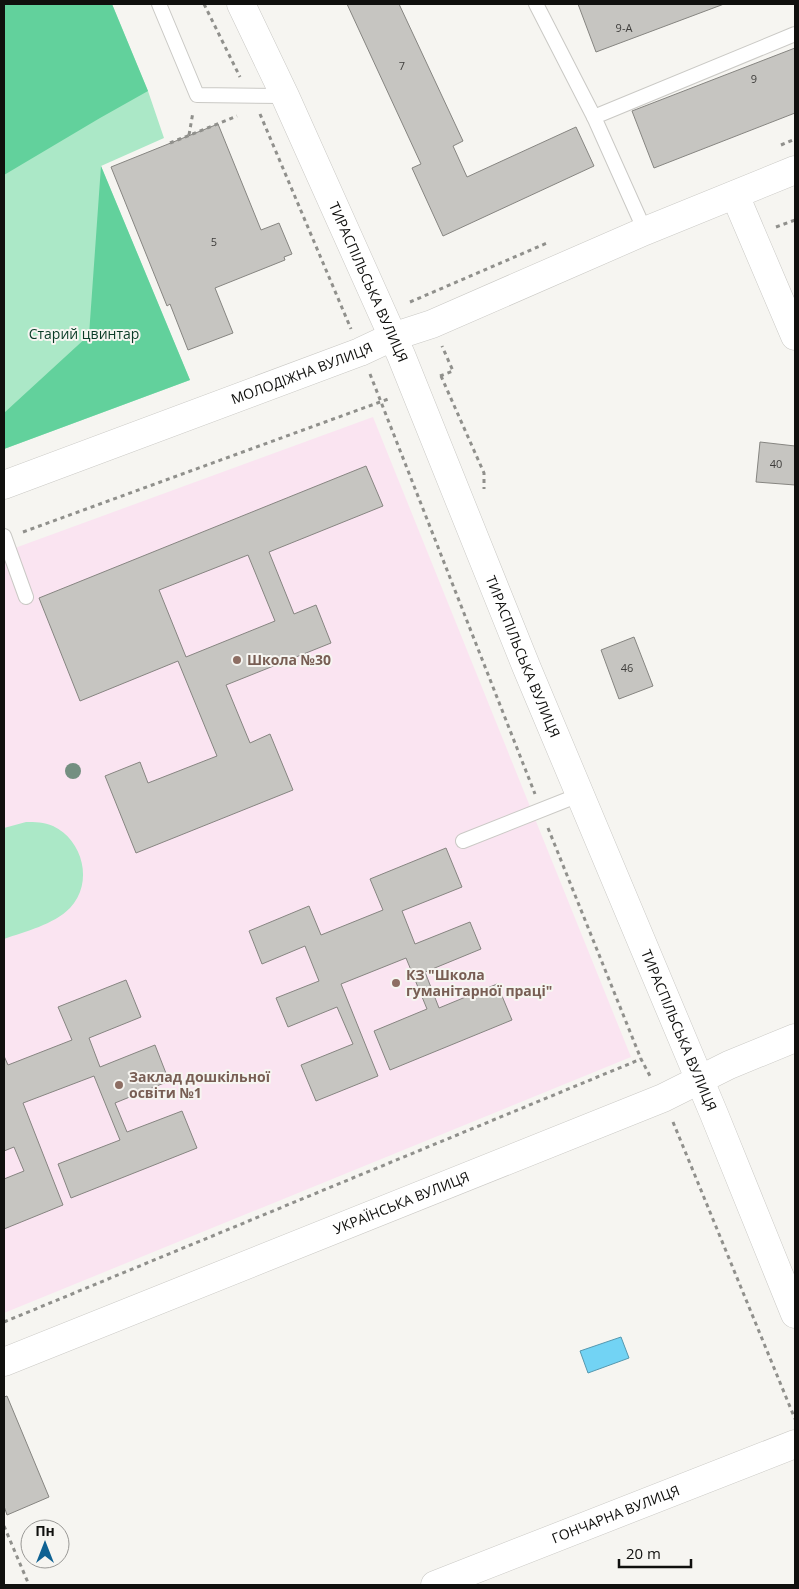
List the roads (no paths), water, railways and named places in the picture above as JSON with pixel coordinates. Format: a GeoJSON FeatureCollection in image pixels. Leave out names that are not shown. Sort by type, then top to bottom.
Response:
{"type":"FeatureCollection","features":[{"type":"Feature","properties":{"kind":"street","name":"ТИРАСПІЛЬСЬКА ВУЛИЦЯ"},"geometry":{"type":"LineString","coordinates":[[242,4],[392,337],[795,1314]]}},
{"type":"Feature","properties":{"kind":"street","name":"МОЛОДІЖНА ВУЛИЦЯ"},"geometry":{"type":"LineString","coordinates":[[4,485],[351,355],[392,337],[432,324],[645,231],[795,170]]}},
{"type":"Feature","properties":{"kind":"street"},"geometry":{"type":"LineString","coordinates":[[734,195],[795,336]]}},
{"type":"Feature","properties":{"kind":"street","name":"УКРАЇНСЬКА ВУЛИЦЯ"},"geometry":{"type":"LineString","coordinates":[[4,1362],[662,1098],[729,1066],[795,1038]]}},
{"type":"Feature","properties":{"kind":"street","name":"ГОНЧАРНА ВУЛИЦЯ"},"geometry":{"type":"LineString","coordinates":[[436,1585],[795,1444]]}},
{"type":"Feature","properties":{"kind":"lane"},"geometry":{"type":"LineString","coordinates":[[159,4],[197,95],[285,96]]}},
{"type":"Feature","properties":{"kind":"lane"},"geometry":{"type":"LineString","coordinates":[[536,4],[594,117],[645,231]]}},
{"type":"Feature","properties":{"kind":"lane"},"geometry":{"type":"LineString","coordinates":[[594,117],[795,34]]}},
{"type":"Feature","properties":{"kind":"lane"},"geometry":{"type":"LineString","coordinates":[[4,537],[26,597]]}},
{"type":"Feature","properties":{"kind":"lane"},"geometry":{"type":"LineString","coordinates":[[463,841],[580,795]]}},
{"type":"Feature","properties":{"kind":"water"},"geometry":{"type":"Polygon","coordinates":[[[621,1337],[629,1358],[588,1373],[580,1351],[621,1337]]]}},
{"type":"Feature","properties":{"kind":"place","name":"Школа №30"},"geometry":{"type":"Point","coordinates":[237,660]}},
{"type":"Feature","properties":{"kind":"place","name":"КЗ \"Школа гуманітарної праці\""},"geometry":{"type":"Point","coordinates":[396,983]}},
{"type":"Feature","properties":{"kind":"place","name":"Заклад дошкільної освіти №1"},"geometry":{"type":"Point","coordinates":[119,1085]}},
{"type":"Feature","properties":{"kind":"park label","name":"Старий цвинтар"},"geometry":{"type":"Point","coordinates":[84,334]}}]}
